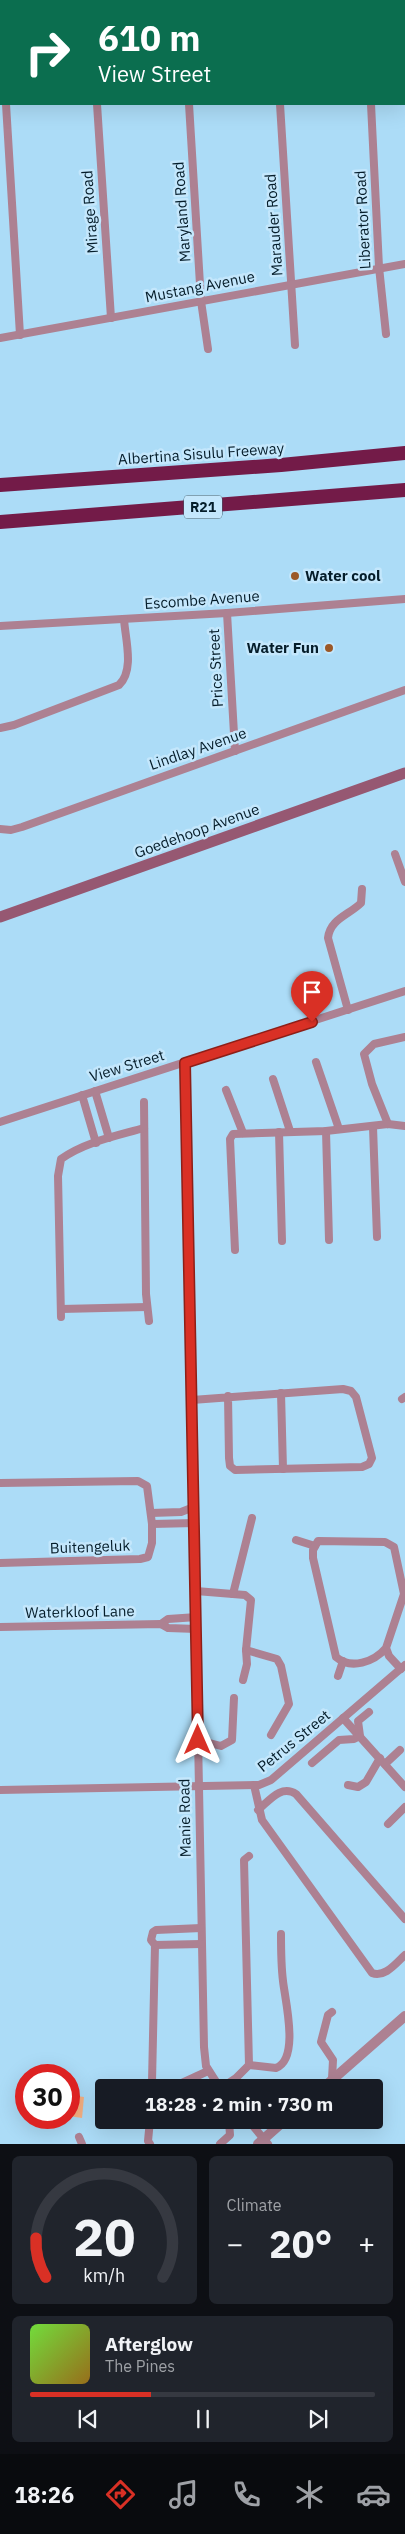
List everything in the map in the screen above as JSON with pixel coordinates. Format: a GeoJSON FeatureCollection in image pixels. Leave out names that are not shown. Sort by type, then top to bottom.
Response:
{"type":"FeatureCollection","features":[{"type":"Feature","properties":{"kind":"highway","name":"Albertina Sisulu Freeway"},"geometry":{"type":"LineString","coordinates":[[0,485],[281,465],[405,453]]}},
{"type":"Feature","properties":{"kind":"highway","name":"R21"},"geometry":{"type":"LineString","coordinates":[[0,522],[405,490]]}},
{"type":"Feature","properties":{"kind":"main road","name":"Goedehoop Avenue"},"geometry":{"type":"LineString","coordinates":[[0,917],[405,773]]}},
{"type":"Feature","properties":{"kind":"street"},"geometry":{"type":"LineString","coordinates":[[6,105],[20,335]]}},
{"type":"Feature","properties":{"kind":"street","name":"Mirage Road"},"geometry":{"type":"LineString","coordinates":[[97,105],[111,318]]}},
{"type":"Feature","properties":{"kind":"street","name":"Maryland Road"},"geometry":{"type":"LineString","coordinates":[[189,105],[201,301],[208,349]]}},
{"type":"Feature","properties":{"kind":"street","name":"Marauder Road"},"geometry":{"type":"LineString","coordinates":[[280,105],[295,345]]}},
{"type":"Feature","properties":{"kind":"street","name":"Liberator Road"},"geometry":{"type":"LineString","coordinates":[[370,105],[379,267],[386,334]]}},
{"type":"Feature","properties":{"kind":"street","name":"Mustang Avenue"},"geometry":{"type":"LineString","coordinates":[[0,338],[379,267],[405,264]]}},
{"type":"Feature","properties":{"kind":"street","name":"Escombe Avenue"},"geometry":{"type":"LineString","coordinates":[[0,626],[227,613],[405,600]]}},
{"type":"Feature","properties":{"kind":"street","name":"Price Street"},"geometry":{"type":"LineString","coordinates":[[227,613],[235,751]]}},
{"type":"Feature","properties":{"kind":"street"},"geometry":{"type":"LineString","coordinates":[[0,728],[14,725],[119,685],[126,676],[127,666],[124,619]]}},
{"type":"Feature","properties":{"kind":"street","name":"Lindlay Avenue"},"geometry":{"type":"LineString","coordinates":[[0,829],[11,830],[22,827],[405,690]]}},
{"type":"Feature","properties":{"kind":"street"},"geometry":{"type":"LineString","coordinates":[[395,854],[404,879]]}},
{"type":"Feature","properties":{"kind":"street"},"geometry":{"type":"LineString","coordinates":[[348,1010],[328,938],[328,931],[332,924],[361,903],[362,890]]}},
{"type":"Feature","properties":{"kind":"street","name":"View Street"},"geometry":{"type":"LineString","coordinates":[[0,1122],[405,991]]}},
{"type":"Feature","properties":{"kind":"street"},"geometry":{"type":"LineString","coordinates":[[388,1124],[372,1084],[364,1054],[374,1044],[405,1038]]}},
{"type":"Feature","properties":{"kind":"street"},"geometry":{"type":"LineString","coordinates":[[316,1062],[339,1129]]}},
{"type":"Feature","properties":{"kind":"street","name":"Manie Road"},"geometry":{"type":"LineString","coordinates":[[185,1063],[197,1617],[201,1944],[204,2047],[208,2071],[214,2079]]}},
{"type":"Feature","properties":{"kind":"street"},"geometry":{"type":"LineString","coordinates":[[273,1079],[290,1130]]}},
{"type":"Feature","properties":{"kind":"street"},"geometry":{"type":"LineString","coordinates":[[226,1090],[243,1133]]}},
{"type":"Feature","properties":{"kind":"street"},"geometry":{"type":"LineString","coordinates":[[95,1091],[109,1138]]}},
{"type":"Feature","properties":{"kind":"street"},"geometry":{"type":"LineString","coordinates":[[82,1095],[96,1142]]}},
{"type":"Feature","properties":{"kind":"street"},"geometry":{"type":"LineString","coordinates":[[144,1102],[147,1307],[149,1321]]}},
{"type":"Feature","properties":{"kind":"street"},"geometry":{"type":"LineString","coordinates":[[235,1250],[230,1139],[233,1134],[290,1130],[326,1131],[388,1124],[405,1126]]}},
{"type":"Feature","properties":{"kind":"street"},"geometry":{"type":"LineString","coordinates":[[373,1127],[377,1237]]}},
{"type":"Feature","properties":{"kind":"street"},"geometry":{"type":"LineString","coordinates":[[144,1128],[70,1152],[61,1159],[58,1166],[61,1313],[147,1307]]}},
{"type":"Feature","properties":{"kind":"street"},"geometry":{"type":"LineString","coordinates":[[326,1131],[329,1240]]}},
{"type":"Feature","properties":{"kind":"street"},"geometry":{"type":"LineString","coordinates":[[279,1132],[282,1241]]}},
{"type":"Feature","properties":{"kind":"street"},"geometry":{"type":"LineString","coordinates":[[192,1400],[228,1396],[343,1389],[351,1391],[356,1397],[372,1458],[368,1464],[362,1467],[238,1471],[230,1466],[228,1396]]}},
{"type":"Feature","properties":{"kind":"street"},"geometry":{"type":"LineString","coordinates":[[281,1393],[283,1469]]}},
{"type":"Feature","properties":{"kind":"street","name":"Buitengeluk"},"geometry":{"type":"LineString","coordinates":[[0,1482],[138,1481],[147,1486],[152,1524],[151,1551],[145,1558],[0,1563]]}},
{"type":"Feature","properties":{"kind":"street"},"geometry":{"type":"LineString","coordinates":[[151,1513],[181,1512],[194,1507]]}},
{"type":"Feature","properties":{"kind":"street"},"geometry":{"type":"LineString","coordinates":[[232,1594],[252,1518]]}},
{"type":"Feature","properties":{"kind":"street"},"geometry":{"type":"LineString","coordinates":[[152,1524],[195,1524]]}},
{"type":"Feature","properties":{"kind":"street"},"geometry":{"type":"LineString","coordinates":[[296,1540],[315,1546]]}},
{"type":"Feature","properties":{"kind":"street"},"geometry":{"type":"LineString","coordinates":[[318,1541],[385,1542],[394,1547],[404,1594],[386,1648],[380,1656],[360,1664],[343,1661],[334,1653],[312,1558],[318,1541]]}},
{"type":"Feature","properties":{"kind":"street"},"geometry":{"type":"LineString","coordinates":[[196,1590],[245,1595],[251,1600],[246,1650],[248,1664],[243,1680]]}},
{"type":"Feature","properties":{"kind":"street","name":"Waterkloof Lane"},"geometry":{"type":"LineString","coordinates":[[161,1624],[168,1619],[197,1617]]}},
{"type":"Feature","properties":{"kind":"street","name":"Waterkloof Lane"},"geometry":{"type":"LineString","coordinates":[[0,1626],[161,1624],[168,1628],[197,1629]]}},
{"type":"Feature","properties":{"kind":"street"},"geometry":{"type":"LineString","coordinates":[[386,1648],[389,1656],[403,1667]]}},
{"type":"Feature","properties":{"kind":"street"},"geometry":{"type":"LineString","coordinates":[[246,1650],[277,1659],[281,1666],[289,1704],[271,1735]]}},
{"type":"Feature","properties":{"kind":"street"},"geometry":{"type":"LineString","coordinates":[[338,1676],[343,1661]]}},
{"type":"Feature","properties":{"kind":"street","name":"Petrus Street"},"geometry":{"type":"LineString","coordinates":[[0,1790],[199,1788],[254,1785],[271,1780],[403,1667]]}},
{"type":"Feature","properties":{"kind":"street"},"geometry":{"type":"LineString","coordinates":[[198,1740],[221,1746],[232,1740],[234,1698]]}},
{"type":"Feature","properties":{"kind":"street"},"geometry":{"type":"LineString","coordinates":[[360,1736],[358,1721],[369,1712]]}},
{"type":"Feature","properties":{"kind":"street"},"geometry":{"type":"LineString","coordinates":[[343,1718],[405,1786]]}},
{"type":"Feature","properties":{"kind":"street"},"geometry":{"type":"LineString","coordinates":[[312,1763],[339,1740],[354,1739],[360,1736]]}},
{"type":"Feature","properties":{"kind":"street"},"geometry":{"type":"LineString","coordinates":[[348,1785],[358,1787],[366,1782],[382,1761],[400,1750]]}},
{"type":"Feature","properties":{"kind":"street"},"geometry":{"type":"LineString","coordinates":[[254,1785],[258,1810],[262,1820],[372,1973],[380,1975],[384,1973],[405,1955]]}},
{"type":"Feature","properties":{"kind":"street"},"geometry":{"type":"LineString","coordinates":[[258,1810],[283,1790],[290,1790],[296,1794],[405,1918]]}},
{"type":"Feature","properties":{"kind":"street"},"geometry":{"type":"LineString","coordinates":[[388,1824],[405,1807]]}},
{"type":"Feature","properties":{"kind":"street"},"geometry":{"type":"LineString","coordinates":[[236,2078],[249,2065],[244,1860],[249,1856]]}},
{"type":"Feature","properties":{"kind":"street"},"geometry":{"type":"LineString","coordinates":[[152,2079],[155,1945],[152,1940],[154,1930],[201,1928]]}},
{"type":"Feature","properties":{"kind":"street"},"geometry":{"type":"LineString","coordinates":[[249,2065],[276,2068],[284,2063],[285,2059],[290,2022],[284,1988],[280,1934]]}},
{"type":"Feature","properties":{"kind":"street"},"geometry":{"type":"LineString","coordinates":[[155,1945],[201,1944]]}},
{"type":"Feature","properties":{"kind":"street"},"geometry":{"type":"LineString","coordinates":[[332,2012],[328,2016],[321,2041],[333,2060],[332,2079]]}},
{"type":"Feature","properties":{"kind":"street"},"geometry":{"type":"LineString","coordinates":[[332,2079],[405,2016]]}},
{"type":"Feature","properties":{"kind":"street"},"geometry":{"type":"LineString","coordinates":[[327,2051],[335,2059],[352,2063]]}},
{"type":"Feature","properties":{"kind":"street"},"geometry":{"type":"LineString","coordinates":[[191,2079],[208,2071]]}},
{"type":"Feature","properties":{"kind":"street"},"geometry":{"type":"LineString","coordinates":[[149,2129],[148,2141],[150,2144]]}},
{"type":"Feature","properties":{"kind":"street"},"geometry":{"type":"LineString","coordinates":[[220,2144],[230,2135],[230,2129]]}},
{"type":"Feature","properties":{"kind":"street"},"geometry":{"type":"LineString","coordinates":[[254,2129],[263,2142],[276,2129]]}},
{"type":"Feature","properties":{"kind":"shaded area"},"geometry":{"type":"Polygon","coordinates":[[[80,2096],[84,2097],[82,2118],[80,2118],[80,2096]]]}},
{"type":"Feature","properties":{"kind":"place","name":"Water cool"},"geometry":{"type":"Point","coordinates":[295,576]}},
{"type":"Feature","properties":{"kind":"place","name":"Water Fun"},"geometry":{"type":"Point","coordinates":[329,648]}},
{"type":"Feature","properties":{"kind":"route"},"geometry":{"type":"LineString","coordinates":[[198,1740],[185,1063],[312,1022]]}}]}
